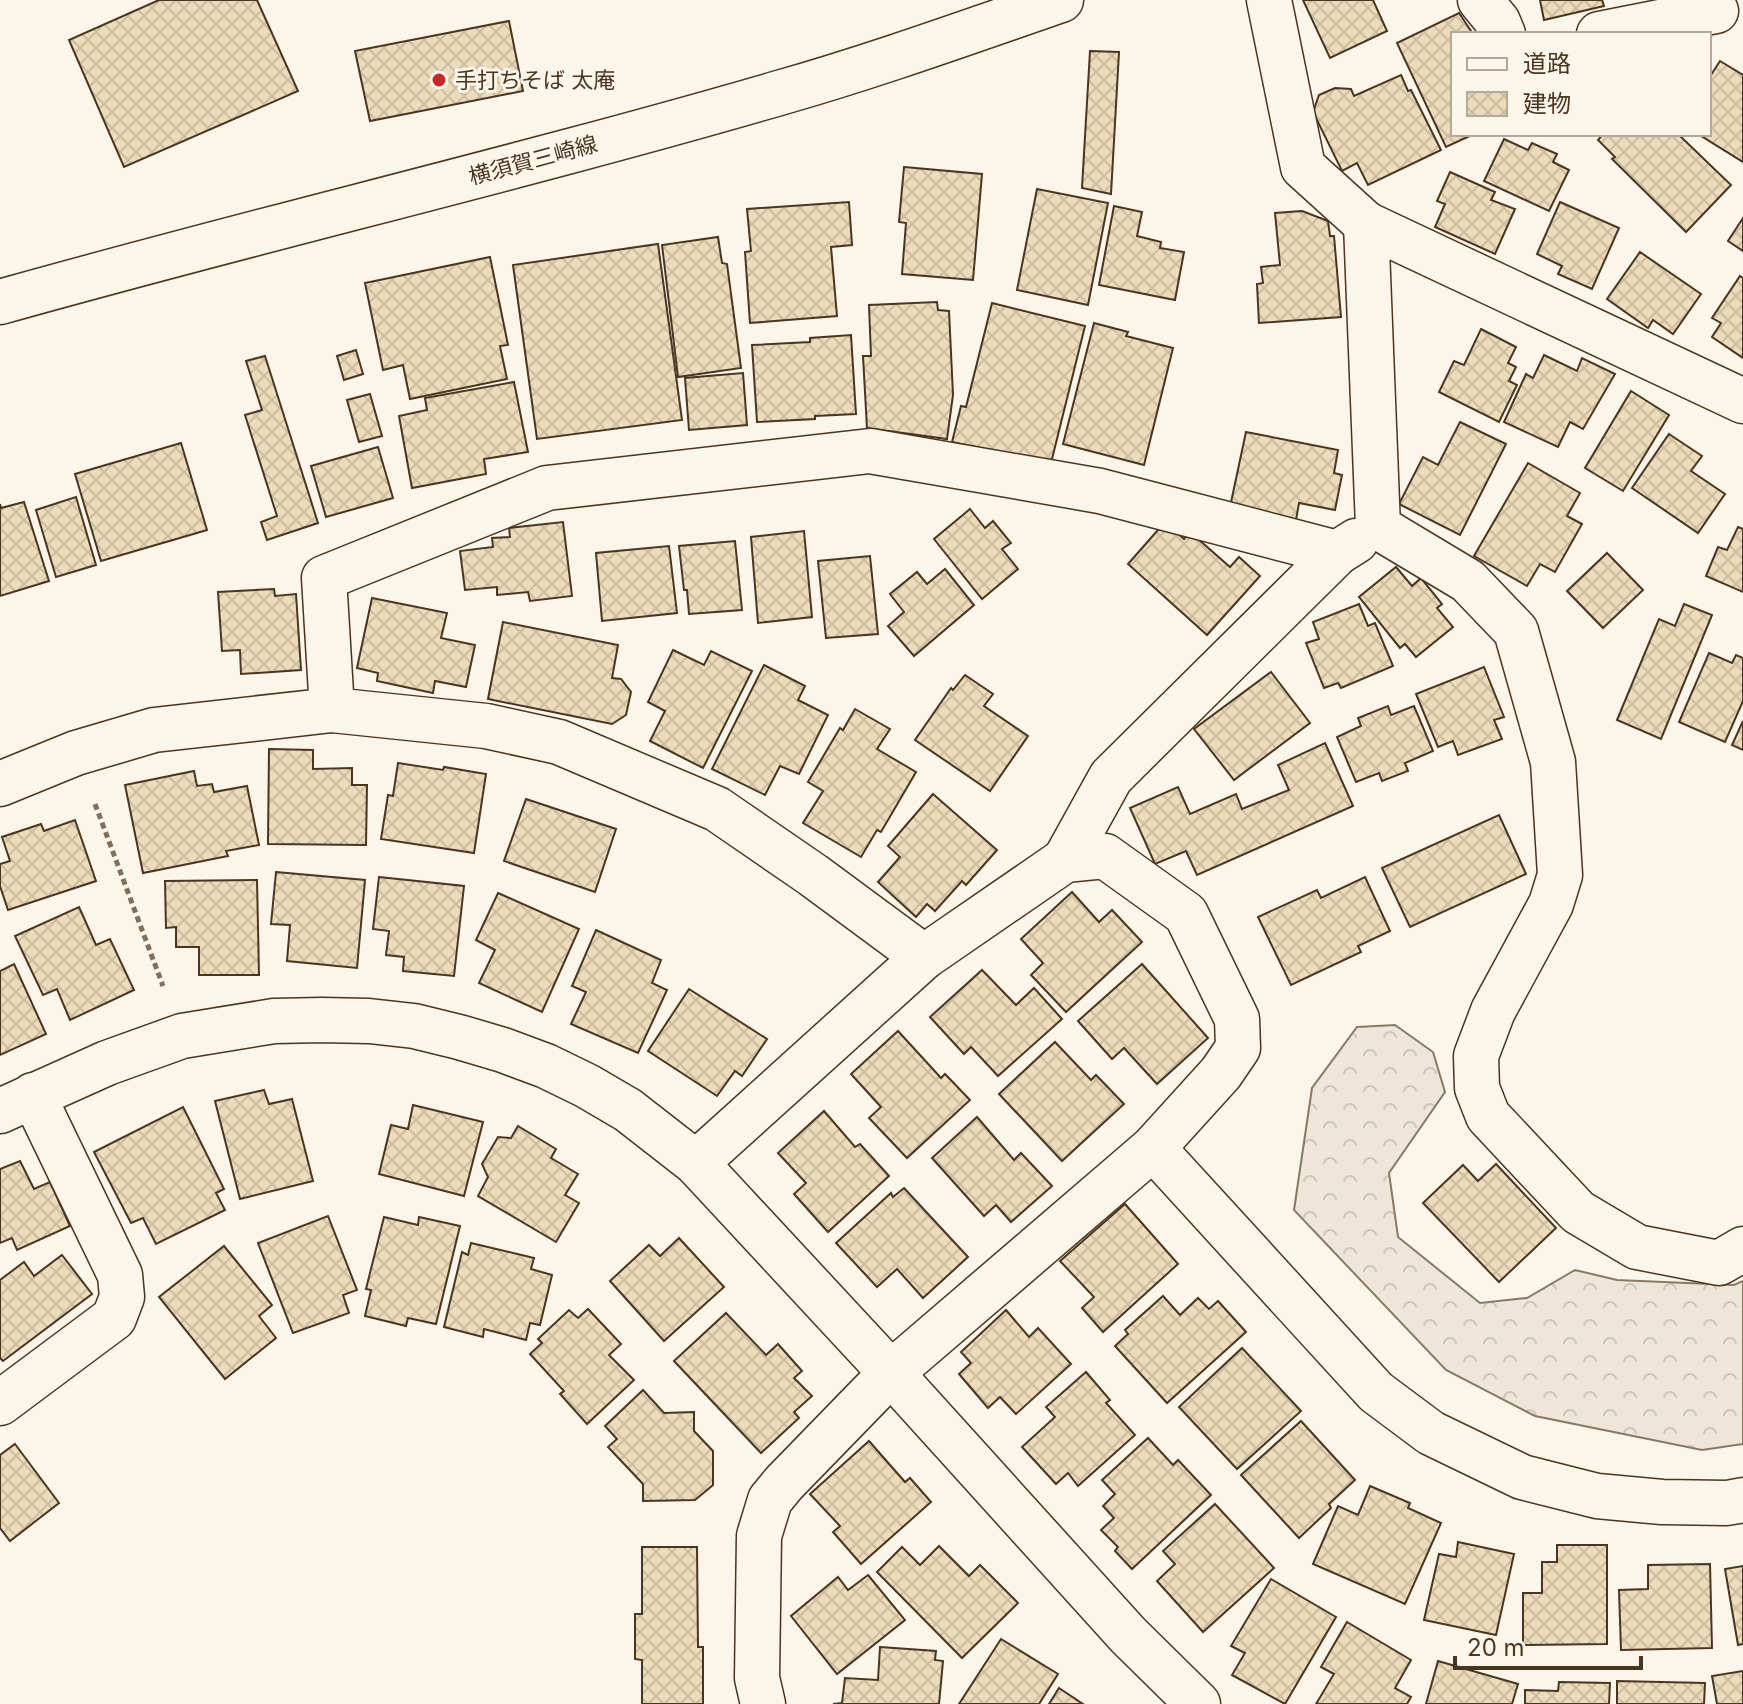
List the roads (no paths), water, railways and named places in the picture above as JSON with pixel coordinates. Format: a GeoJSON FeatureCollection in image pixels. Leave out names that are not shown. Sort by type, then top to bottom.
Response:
{"type":"FeatureCollection","features":[{"type":"Feature","properties":{"kind":"street","name":"横須賀三崎線"},"geometry":{"type":"LineString","coordinates":[[0,302],[781,93],[1061,0]]}},
{"type":"Feature","properties":{"kind":"street"},"geometry":{"type":"LineString","coordinates":[[1269,0],[1303,167],[1366,224],[1743,401]]}},
{"type":"Feature","properties":{"kind":"street"},"geometry":{"type":"LineString","coordinates":[[1480,0],[1502,32]]}},
{"type":"Feature","properties":{"kind":"street"},"geometry":{"type":"LineString","coordinates":[[1611,32],[1714,15]]}},
{"type":"Feature","properties":{"kind":"street"},"geometry":{"type":"LineString","coordinates":[[1366,224],[1378,527]]}},
{"type":"Feature","properties":{"kind":"street"},"geometry":{"type":"LineString","coordinates":[[332,710],[324,578],[547,488],[870,451],[1100,491],[1337,553]]}},
{"type":"Feature","properties":{"kind":"street"},"geometry":{"type":"LineString","coordinates":[[696,1163],[924,957],[1065,860],[1111,777],[1337,553],[1378,527]]}},
{"type":"Feature","properties":{"kind":"street"},"geometry":{"type":"LineString","coordinates":[[1378,527],[1468,581],[1516,631],[1553,762],[1560,875],[1551,904],[1493,1011],[1476,1056],[1477,1088],[1488,1116],[1578,1212],[1637,1247],[1719,1263],[1743,1249]]}},
{"type":"Feature","properties":{"kind":"street"},"geometry":{"type":"LineString","coordinates":[[0,784],[76,753],[154,730],[332,710],[486,726],[559,742],[717,809],[924,957]]}},
{"type":"Feature","properties":{"kind":"street"},"geometry":{"type":"LineString","coordinates":[[763,1704],[757,1678],[757,1581],[759,1536],[770,1500],[891,1373],[1153,1148],[1221,1073],[1238,1048],[1237,1019],[1186,914],[1105,856],[1065,860]]}},
{"type":"Feature","properties":{"kind":"street"},"geometry":{"type":"LineString","coordinates":[[0,1403],[114,1318],[122,1297],[120,1275],[16,1103],[107,1063],[182,1036],[274,1021],[369,1021],[414,1026],[459,1037],[546,1066],[587,1086],[628,1110],[696,1163],[1117,1623],[1198,1704]]}},
{"type":"Feature","properties":{"kind":"street"},"geometry":{"type":"LineString","coordinates":[[1153,1148],[1376,1392],[1431,1433],[1522,1477],[1597,1496],[1675,1502],[1727,1503],[1743,1500]]}},
{"type":"Feature","properties":{"kind":"place","name":"手打ちそば 太庵"},"geometry":{"type":"Point","coordinates":[439,80]}}]}
